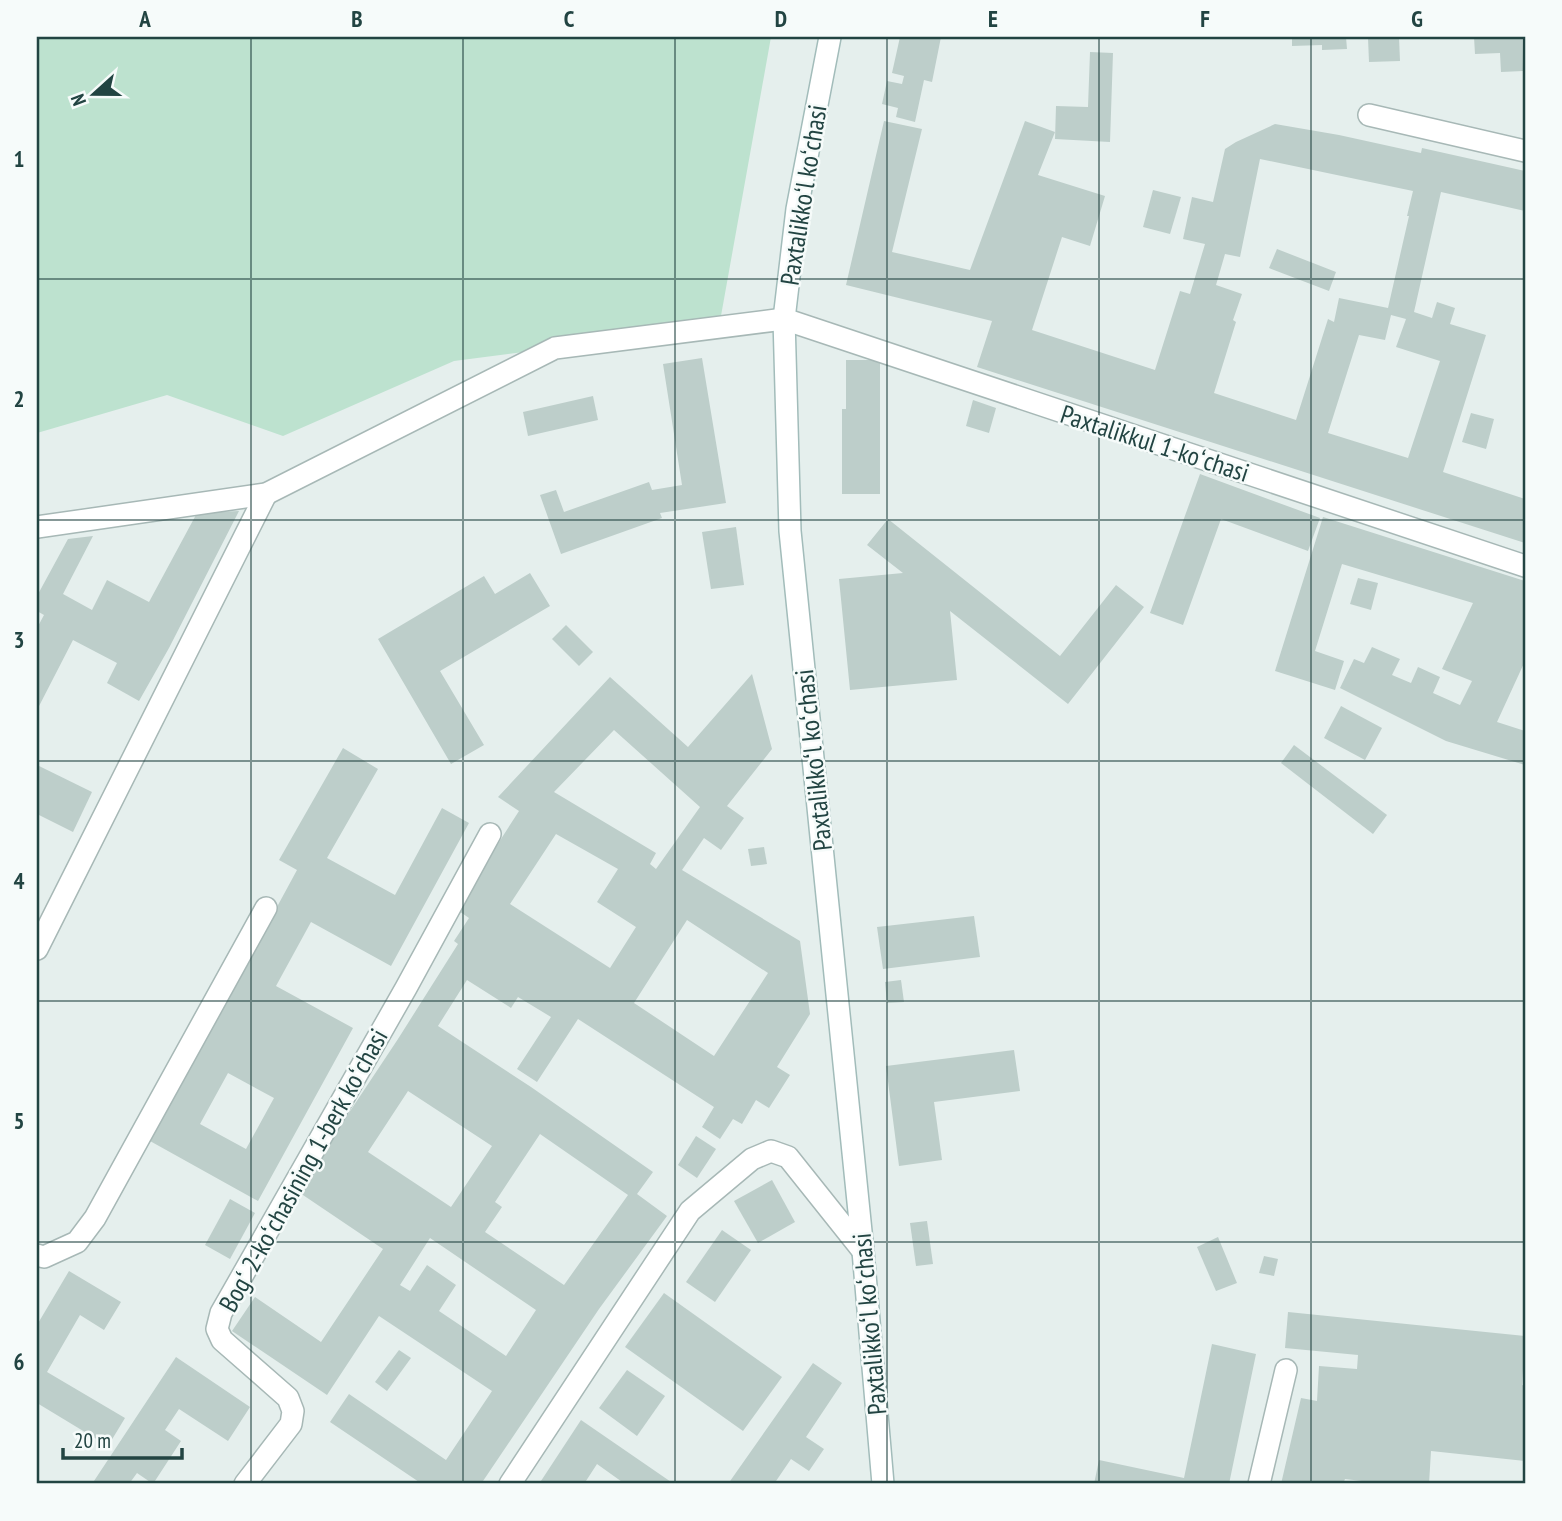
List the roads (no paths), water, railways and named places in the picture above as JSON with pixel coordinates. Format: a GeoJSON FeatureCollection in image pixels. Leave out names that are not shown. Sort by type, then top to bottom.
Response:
{"type":"FeatureCollection","features":[{"type":"Feature","properties":{"kind":"street","name":"Paxtalikkoʻl koʻchasi"},"geometry":{"type":"LineString","coordinates":[[830,37],[797,209],[784,319],[790,531],[863,1251],[883,1484]]}},
{"type":"Feature","properties":{"kind":"street"},"geometry":{"type":"LineString","coordinates":[[1369,115],[1525,151]]}},
{"type":"Feature","properties":{"kind":"street"},"geometry":{"type":"LineString","coordinates":[[37,527],[266,494],[555,348],[784,319]]}},
{"type":"Feature","properties":{"kind":"street","name":"Paxtalikkul 1-koʻchasi"},"geometry":{"type":"LineString","coordinates":[[784,319],[1525,566]]}},
{"type":"Feature","properties":{"kind":"street"},"geometry":{"type":"LineString","coordinates":[[37,949],[266,494]]}},
{"type":"Feature","properties":{"kind":"street","name":"Bogʻ 2-koʻchasining 1-berk koʻchasi"},"geometry":{"type":"LineString","coordinates":[[245,1484],[291,1424],[293,1410],[288,1398],[222,1340],[217,1329],[221,1313],[406,988],[490,834]]}},
{"type":"Feature","properties":{"kind":"street"},"geometry":{"type":"LineString","coordinates":[[37,1255],[44,1256],[77,1242],[95,1218],[266,908]]}},
{"type":"Feature","properties":{"kind":"street"},"geometry":{"type":"LineString","coordinates":[[510,1484],[690,1211],[752,1158],[771,1151],[788,1157],[863,1251]]}},
{"type":"Feature","properties":{"kind":"street"},"geometry":{"type":"LineString","coordinates":[[1259,1484],[1286,1370]]}}]}
